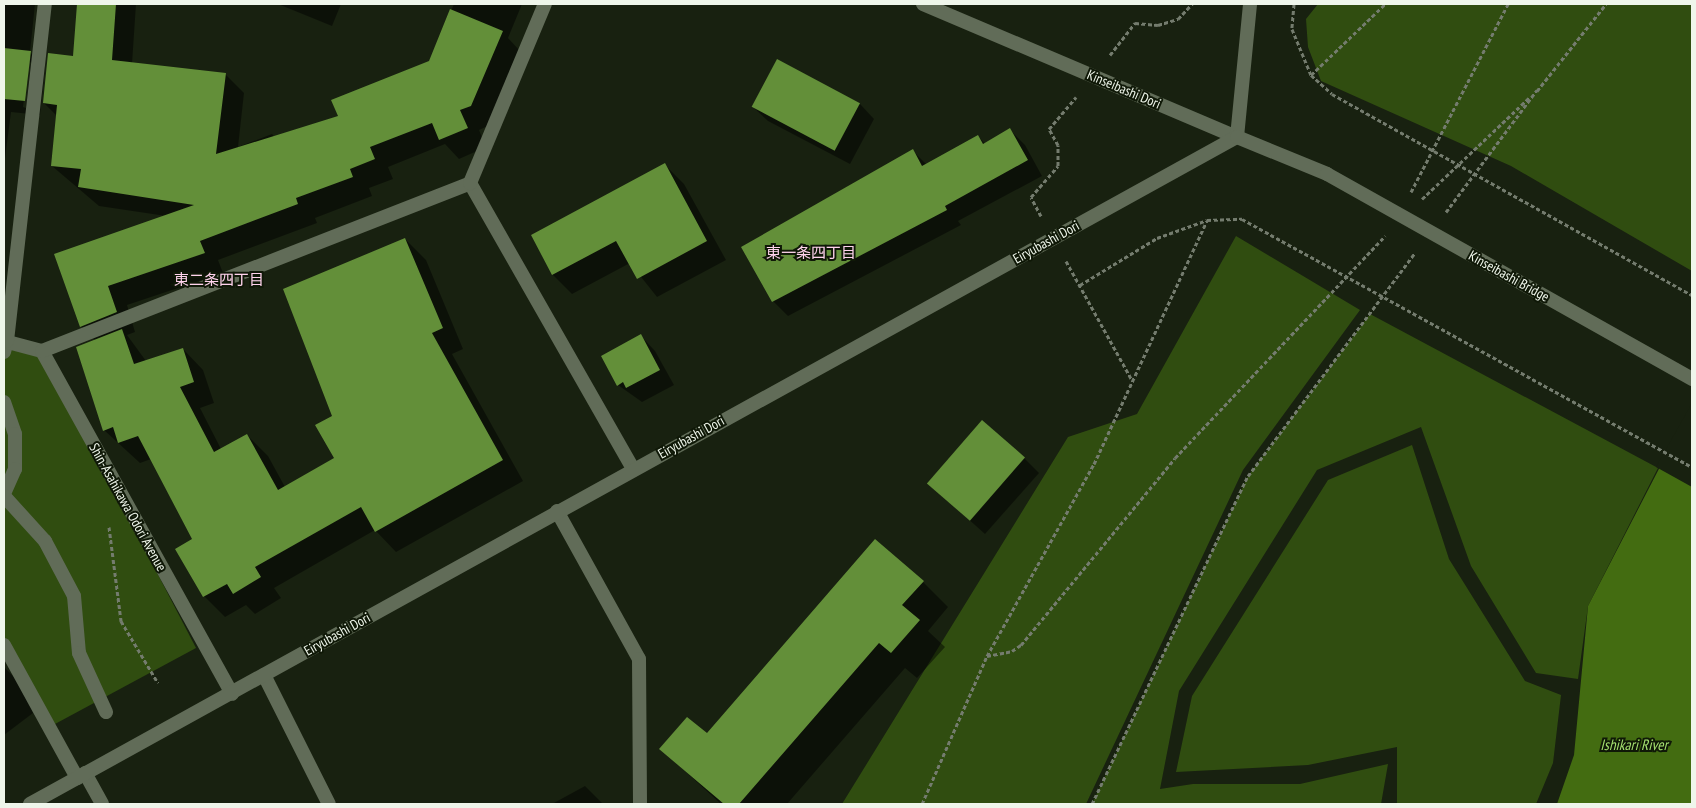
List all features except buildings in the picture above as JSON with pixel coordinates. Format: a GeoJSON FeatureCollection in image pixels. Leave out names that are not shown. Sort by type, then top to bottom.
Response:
{"type":"FeatureCollection","features":[{"type":"Feature","properties":{"kind":"street"},"geometry":{"type":"LineString","coordinates":[[45,4],[5,345],[42,351],[470,183],[545,4]]}},
{"type":"Feature","properties":{"kind":"street","name":"Kinseibashi Dori"},"geometry":{"type":"LineString","coordinates":[[923,4],[1327,174]]}},
{"type":"Feature","properties":{"kind":"street"},"geometry":{"type":"LineString","coordinates":[[1237,136],[1250,4]]}},
{"type":"Feature","properties":{"kind":"street","name":"Eiryubashi Dori"},"geometry":{"type":"LineString","coordinates":[[30,804],[232,694],[557,511],[1237,136]]}},
{"type":"Feature","properties":{"kind":"street","name":"Kinseibashi Bridge"},"geometry":{"type":"LineString","coordinates":[[1327,174],[1692,379]]}},
{"type":"Feature","properties":{"kind":"street"},"geometry":{"type":"LineString","coordinates":[[470,183],[634,469]]}},
{"type":"Feature","properties":{"kind":"street","name":"Shin-Asahikawa Odori Avenue"},"geometry":{"type":"LineString","coordinates":[[42,351],[232,694]]}},
{"type":"Feature","properties":{"kind":"street"},"geometry":{"type":"LineString","coordinates":[[4,402],[15,434],[15,469],[4,495],[45,540],[74,596],[79,653],[106,712]]}},
{"type":"Feature","properties":{"kind":"street"},"geometry":{"type":"LineString","coordinates":[[557,511],[640,659],[640,804]]}},
{"type":"Feature","properties":{"kind":"street"},"geometry":{"type":"LineString","coordinates":[[4,645],[81,776],[102,804]]}},
{"type":"Feature","properties":{"kind":"street"},"geometry":{"type":"LineString","coordinates":[[264,675],[329,804]]}},
{"type":"Feature","properties":{"kind":"path"},"geometry":{"type":"LineString","coordinates":[[1134,23],[1158,24],[1178,19],[1192,4]]}},
{"type":"Feature","properties":{"kind":"path"},"geometry":{"type":"LineString","coordinates":[[1294,4],[1292,29],[1311,75],[1332,94],[1692,295]]}},
{"type":"Feature","properties":{"kind":"path"},"geometry":{"type":"LineString","coordinates":[[1311,75],[1385,4]]}},
{"type":"Feature","properties":{"kind":"path"},"geometry":{"type":"LineString","coordinates":[[1408,199],[1508,4]]}},
{"type":"Feature","properties":{"kind":"path"},"geometry":{"type":"LineString","coordinates":[[1442,218],[1537,90],[1606,4]]}},
{"type":"Feature","properties":{"kind":"path"},"geometry":{"type":"LineString","coordinates":[[1416,205],[1537,90]]}},
{"type":"Feature","properties":{"kind":"path"},"geometry":{"type":"LineString","coordinates":[[1049,129],[1058,144],[1058,166],[1031,197],[1132,380]]}},
{"type":"Feature","properties":{"kind":"path"},"geometry":{"type":"LineString","coordinates":[[1080,286],[1157,238],[1207,220],[1242,219],[1275,234],[1692,467]]}},
{"type":"Feature","properties":{"kind":"path"},"geometry":{"type":"LineString","coordinates":[[922,804],[987,656],[1094,464],[1207,220]]}},
{"type":"Feature","properties":{"kind":"path"},"geometry":{"type":"LineString","coordinates":[[987,656],[1012,652],[1021,645],[1174,458],[1388,233]]}},
{"type":"Feature","properties":{"kind":"path"},"geometry":{"type":"LineString","coordinates":[[1092,804],[1248,476],[1418,250]]}},
{"type":"Feature","properties":{"kind":"path","name":"Shin-Asahikawa Odori Avenue"},"geometry":{"type":"LineString","coordinates":[[109,524],[121,621],[158,683]]}},
{"type":"Feature","properties":{"kind":"shaded area"},"geometry":{"type":"Polygon","coordinates":[[[1318,4],[1692,4],[1692,271],[1511,166],[1321,81],[1308,47],[1306,19],[1318,4]]]}},
{"type":"Feature","properties":{"kind":"shaded area"},"geometry":{"type":"Polygon","coordinates":[[[1236,236],[1360,310],[1243,470],[1086,804],[842,804],[1068,437],[1137,414],[1236,236]]]}},
{"type":"Feature","properties":{"kind":"shaded area"},"geometry":{"type":"Polygon","coordinates":[[[1370,314],[1658,468],[1588,606],[1578,679],[1536,673],[1471,566],[1421,427],[1317,470],[1179,691],[1160,789],[1193,784],[1300,784],[1388,764],[1381,804],[1092,804],[1248,476],[1370,314]]]}},
{"type":"Feature","properties":{"kind":"shaded area"},"geometry":{"type":"Polygon","coordinates":[[[4,347],[42,351],[196,648],[55,724],[4,637],[4,347]]]}},
{"type":"Feature","properties":{"kind":"shaded area"},"geometry":{"type":"Polygon","coordinates":[[[1412,445],[1449,559],[1525,681],[1561,695],[1553,763],[1536,804],[1397,804],[1397,747],[1308,765],[1176,772],[1192,696],[1328,480],[1412,445]]]}},
{"type":"Feature","properties":{"kind":"water","name":"Ishikari River"},"geometry":{"type":"Polygon","coordinates":[[[1692,405],[1692,804],[1557,804],[1574,755],[1588,606],[1692,405]]]}},
{"type":"Feature","properties":{"kind":"pier"},"geometry":{"type":"Polygon","coordinates":[[[1692,403],[1692,487],[1656,467],[1692,403]]]}},
{"type":"Feature","properties":{"kind":"district","name":"東一条四丁目"},"geometry":{"type":"Point","coordinates":[811,253]}},
{"type":"Feature","properties":{"kind":"district","name":"東二条四丁目"},"geometry":{"type":"Point","coordinates":[219,280]}}]}
